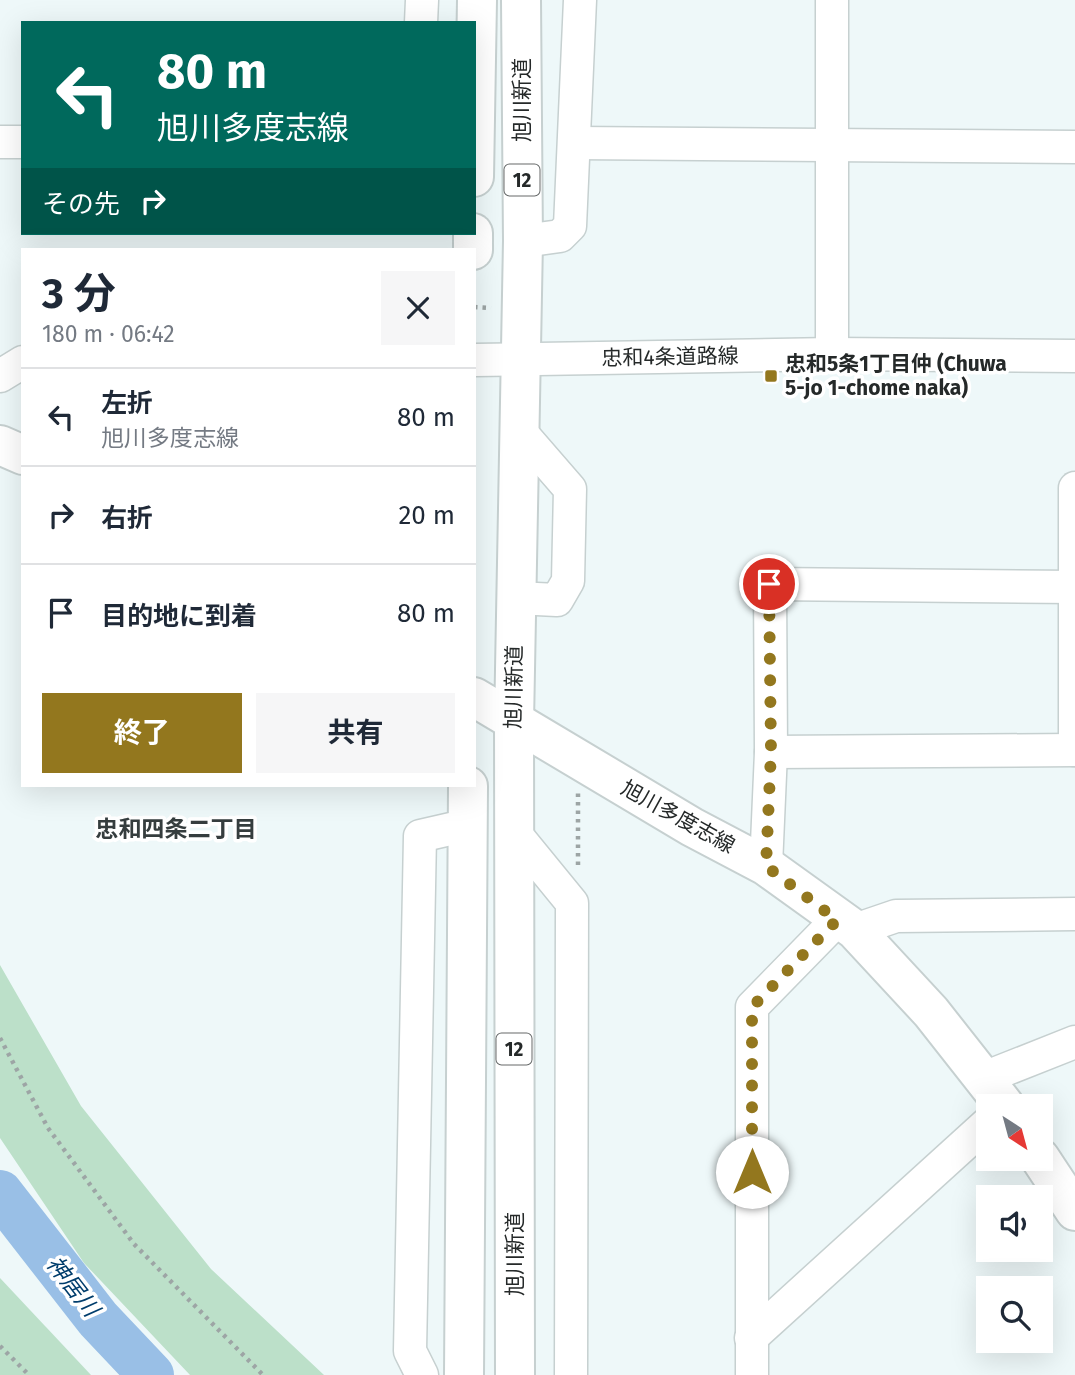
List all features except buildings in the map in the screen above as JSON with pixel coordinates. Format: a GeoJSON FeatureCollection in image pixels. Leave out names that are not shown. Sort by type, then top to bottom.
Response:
{"type":"FeatureCollection","features":[{"type":"Feature","properties":{"kind":"main road","name":"12"},"geometry":{"type":"LineString","coordinates":[[476,59],[477,0]]}},
{"type":"Feature","properties":{"kind":"main road","name":"旭川新道"},"geometry":{"type":"LineString","coordinates":[[515,1375],[514,723],[523,241],[521,0]]}},
{"type":"Feature","properties":{"kind":"main road"},"geometry":{"type":"LineString","coordinates":[[0,445],[21,454]]}},
{"type":"Feature","properties":{"kind":"main road","name":"旭川多度志線"},"geometry":{"type":"LineString","coordinates":[[476,698],[692,827],[766,866],[846,925],[931,1012],[994,1092]]}},
{"type":"Feature","properties":{"kind":"main road","name":"12"},"geometry":{"type":"LineString","coordinates":[[464,1375],[468,787]]}},
{"type":"Feature","properties":{"kind":"main road"},"geometry":{"type":"LineString","coordinates":[[1049,1171],[1075,1211]]}},
{"type":"Feature","properties":{"kind":"street"},"geometry":{"type":"LineString","coordinates":[[421,21],[422,0]]}},
{"type":"Feature","properties":{"kind":"street"},"geometry":{"type":"LineString","coordinates":[[523,241],[560,236],[570,226],[580,0]]}},
{"type":"Feature","properties":{"kind":"street"},"geometry":{"type":"LineString","coordinates":[[832,0],[832,354]]}},
{"type":"Feature","properties":{"kind":"street"},"geometry":{"type":"LineString","coordinates":[[0,142],[21,142]]}},
{"type":"Feature","properties":{"kind":"street"},"geometry":{"type":"LineString","coordinates":[[575,143],[1075,147]]}},
{"type":"Feature","properties":{"kind":"street","name":"忠和4条道路線"},"geometry":{"type":"LineString","coordinates":[[476,360],[832,354],[1075,356]]}},
{"type":"Feature","properties":{"kind":"street"},"geometry":{"type":"LineString","coordinates":[[0,376],[21,363]]}},
{"type":"Feature","properties":{"kind":"street"},"geometry":{"type":"LineString","coordinates":[[516,598],[557,600],[569,580],[570,489],[518,429]]}},
{"type":"Feature","properties":{"kind":"street"},"geometry":{"type":"LineString","coordinates":[[771,752],[1075,750],[1075,488]]}},
{"type":"Feature","properties":{"kind":"street"},"geometry":{"type":"LineString","coordinates":[[766,866],[771,752],[769,584],[1074,587]]}},
{"type":"Feature","properties":{"kind":"street"},"geometry":{"type":"LineString","coordinates":[[422,1375],[411,1350],[420,836],[468,825]]}},
{"type":"Feature","properties":{"kind":"street"},"geometry":{"type":"LineString","coordinates":[[514,832],[572,903],[571,1375]]}},
{"type":"Feature","properties":{"kind":"street"},"geometry":{"type":"LineString","coordinates":[[752,1375],[752,1007],[846,925],[896,916],[1075,914]]}},
{"type":"Feature","properties":{"kind":"street"},"geometry":{"type":"LineString","coordinates":[[994,1092],[1075,1042]]}},
{"type":"Feature","properties":{"kind":"street"},"geometry":{"type":"LineString","coordinates":[[751,1338],[976,1134]]}},
{"type":"Feature","properties":{"kind":"path"},"geometry":{"type":"LineString","coordinates":[[0,1038],[48,1128],[134,1244],[263,1375]]}},
{"type":"Feature","properties":{"kind":"path"},"geometry":{"type":"LineString","coordinates":[[0,1346],[29,1375]]}},
{"type":"Feature","properties":{"kind":"green space"},"geometry":{"type":"Polygon","coordinates":[[[0,965],[81,1106],[211,1269],[324,1375],[190,1375],[84,1263],[0,1138],[0,965]]]}},
{"type":"Feature","properties":{"kind":"green space"},"geometry":{"type":"Polygon","coordinates":[[[0,1278],[91,1375],[0,1375],[0,1278]]]}},
{"type":"Feature","properties":{"kind":"waterway","name":"神居川"},"geometry":{"type":"LineString","coordinates":[[0,1193],[98,1319],[151,1375]]}},
{"type":"Feature","properties":{"kind":"place","name":"忠和5条1丁目仲 (Chuwa 5-jo 1-chome naka)"},"geometry":{"type":"Point","coordinates":[771,376]}},
{"type":"Feature","properties":{"kind":"district","name":"忠和四条二丁目"},"geometry":{"type":"Point","coordinates":[176,829]}},
{"type":"Feature","properties":{"kind":"route"},"geometry":{"type":"LineString","coordinates":[[752,1172],[752,1007],[837,920],[766,866],[771,752],[769,584]]}}]}
